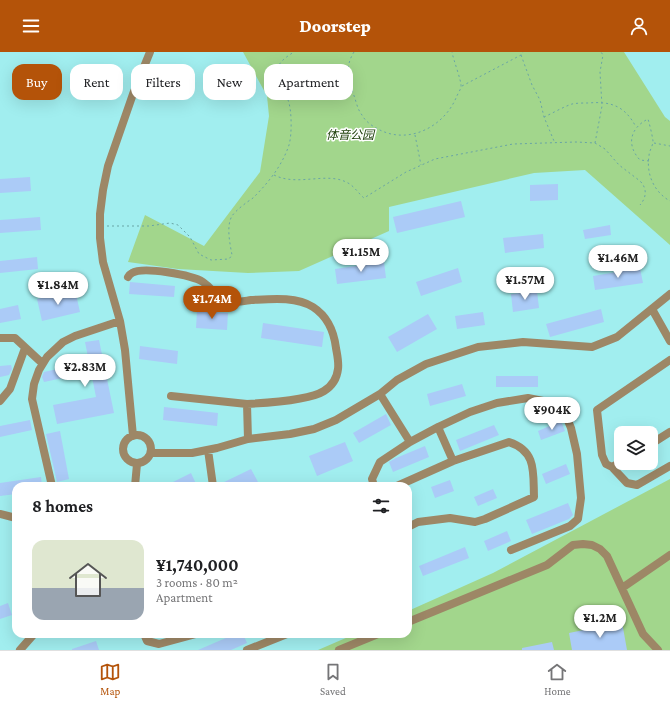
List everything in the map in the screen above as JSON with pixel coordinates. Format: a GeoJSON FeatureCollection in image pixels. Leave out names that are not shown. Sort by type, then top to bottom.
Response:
{"type":"FeatureCollection","features":[{"type":"Feature","properties":{"kind":"street"},"geometry":{"type":"LineString","coordinates":[[133,436],[125,350],[120,321],[103,262],[100,226],[102,196],[108,166],[133,94],[150,52]]}},
{"type":"Feature","properties":{"kind":"street"},"geometry":{"type":"LineString","coordinates":[[128,277],[133,272],[166,272],[203,282],[218,297],[231,302],[268,299],[296,301],[313,307],[328,322],[335,340],[339,365],[335,380],[328,388],[314,396],[274,402],[247,404],[172,396]]}},
{"type":"Feature","properties":{"kind":"street"},"geometry":{"type":"LineString","coordinates":[[151,453],[208,450],[248,439],[290,434],[314,429],[336,420],[380,394],[397,380],[426,364],[478,347],[523,342],[592,347],[617,337],[670,294]]}},
{"type":"Feature","properties":{"kind":"street"},"geometry":{"type":"LineString","coordinates":[[652,309],[670,341]]}},
{"type":"Feature","properties":{"kind":"street"},"geometry":{"type":"LineString","coordinates":[[51,482],[32,399],[36,377],[42,363],[52,351],[69,338],[120,321]]}},
{"type":"Feature","properties":{"kind":"street"},"geometry":{"type":"LineString","coordinates":[[0,338],[15,338],[42,363]]}},
{"type":"Feature","properties":{"kind":"street"},"geometry":{"type":"LineString","coordinates":[[1,400],[10,389],[25,348]]}},
{"type":"Feature","properties":{"kind":"street"},"geometry":{"type":"LineString","coordinates":[[670,360],[597,410],[602,455],[606,464],[612,467],[627,483],[637,485],[670,466]]}},
{"type":"Feature","properties":{"kind":"street"},"geometry":{"type":"LineString","coordinates":[[380,394],[410,442]]}},
{"type":"Feature","properties":{"kind":"street"},"geometry":{"type":"LineString","coordinates":[[373,482],[372,479],[380,462],[410,442],[470,412],[497,404],[528,398],[548,402],[564,411],[571,428],[577,454],[581,498],[578,519],[570,526],[511,550]]}},
{"type":"Feature","properties":{"kind":"street"},"geometry":{"type":"LineString","coordinates":[[247,404],[248,439]]}},
{"type":"Feature","properties":{"kind":"street"},"geometry":{"type":"LineString","coordinates":[[438,427],[453,461]]}},
{"type":"Feature","properties":{"kind":"street"},"geometry":{"type":"LineString","coordinates":[[658,440],[670,432]]}},
{"type":"Feature","properties":{"kind":"street"},"geometry":{"type":"LineString","coordinates":[[140,435],[147,439],[151,445],[151,453],[145,462],[137,464],[127,460],[122,450],[126,440],[133,436],[140,435]]}},
{"type":"Feature","properties":{"kind":"street"},"geometry":{"type":"LineString","coordinates":[[406,482],[453,461],[509,442],[518,445],[529,455],[534,470],[534,497],[475,522],[450,518],[418,522],[412,525]]}},
{"type":"Feature","properties":{"kind":"street"},"geometry":{"type":"LineString","coordinates":[[208,450],[212,482]]}},
{"type":"Feature","properties":{"kind":"street"},"geometry":{"type":"LineString","coordinates":[[135,482],[137,464]]}},
{"type":"Feature","properties":{"kind":"street"},"geometry":{"type":"LineString","coordinates":[[0,514],[12,517]]}},
{"type":"Feature","properties":{"kind":"street"},"geometry":{"type":"LineString","coordinates":[[412,620],[547,565],[573,545],[592,545],[604,552],[607,556],[643,634],[658,650]]}},
{"type":"Feature","properties":{"kind":"street"},"geometry":{"type":"LineString","coordinates":[[622,588],[670,555]]}},
{"type":"Feature","properties":{"kind":"street"},"geometry":{"type":"LineString","coordinates":[[20,650],[30,638]]}},
{"type":"Feature","properties":{"kind":"street"},"geometry":{"type":"LineString","coordinates":[[146,638],[147,641],[159,644],[181,638]]}},
{"type":"Feature","properties":{"kind":"street"},"geometry":{"type":"LineString","coordinates":[[247,650],[277,638]]}},
{"type":"Feature","properties":{"kind":"street"},"geometry":{"type":"LineString","coordinates":[[339,650],[368,638]]}},
{"type":"Feature","properties":{"kind":"path"},"geometry":{"type":"LineString","coordinates":[[100,226],[149,226],[170,223],[178,225],[190,237],[199,254],[212,260],[229,259],[232,255],[229,228],[232,216],[257,194],[274,175],[289,144],[291,112],[288,100],[277,77],[277,71],[282,59],[294,52]]}},
{"type":"Feature","properties":{"kind":"path"},"geometry":{"type":"LineString","coordinates":[[354,52],[347,70],[361,115],[372,126],[385,133],[400,136],[415,135],[436,124],[452,107],[461,86],[452,52]]}},
{"type":"Feature","properties":{"kind":"path"},"geometry":{"type":"LineString","coordinates":[[461,86],[521,55],[523,52]]}},
{"type":"Feature","properties":{"kind":"path"},"geometry":{"type":"LineString","coordinates":[[595,143],[602,102],[600,72],[603,55],[602,52]]}},
{"type":"Feature","properties":{"kind":"path"},"geometry":{"type":"LineString","coordinates":[[521,55],[532,85],[540,100],[544,117],[554,142]]}},
{"type":"Feature","properties":{"kind":"path"},"geometry":{"type":"LineString","coordinates":[[544,117],[572,104],[602,102],[616,106],[625,111],[632,118],[636,128]]}},
{"type":"Feature","properties":{"kind":"path"},"geometry":{"type":"LineString","coordinates":[[649,161],[640,160],[635,155],[631,141],[636,128],[648,119],[653,142],[649,155],[649,161],[648,169],[652,182],[657,191],[664,198],[670,201]]}},
{"type":"Feature","properties":{"kind":"path"},"geometry":{"type":"LineString","coordinates":[[415,135],[421,165]]}},
{"type":"Feature","properties":{"kind":"path"},"geometry":{"type":"LineString","coordinates":[[274,175],[282,179],[307,180],[332,178],[348,183],[364,198],[406,172],[435,159],[513,144],[554,142],[595,143],[605,149],[619,165],[643,184],[646,193],[640,205]]}},
{"type":"Feature","properties":{"kind":"path"},"geometry":{"type":"LineString","coordinates":[[653,142],[670,146]]}},
{"type":"Feature","properties":{"kind":"green space","name":"体音公园"},"geometry":{"type":"Polygon","coordinates":[[[243,52],[624,52],[665,117],[670,121],[670,245],[585,170],[534,173],[389,207],[389,231],[299,271],[248,273],[178,269],[128,262],[145,215],[204,246],[260,172],[269,116],[267,100],[353,100],[353,64],[264,64],[264,90],[256,76],[256,64],[250,64],[243,52]]]}},
{"type":"Feature","properties":{"kind":"green space"},"geometry":{"type":"Polygon","coordinates":[[[670,479],[670,650],[318,650],[346,638],[412,638],[412,609],[493,573],[670,479]]]}},
{"type":"Feature","properties":{"kind":"building"},"geometry":{"type":"Polygon","coordinates":[[[30,177],[31,191],[0,193],[0,179],[30,177]]]}},
{"type":"Feature","properties":{"kind":"building"},"geometry":{"type":"Polygon","coordinates":[[[558,184],[558,200],[530,201],[530,185],[558,184]]]}},
{"type":"Feature","properties":{"kind":"building"},"geometry":{"type":"Polygon","coordinates":[[[461,201],[465,217],[397,233],[393,217],[461,201]]]}},
{"type":"Feature","properties":{"kind":"building"},"geometry":{"type":"Polygon","coordinates":[[[40,217],[41,230],[0,233],[0,220],[40,217]]]}},
{"type":"Feature","properties":{"kind":"building"},"geometry":{"type":"Polygon","coordinates":[[[610,225],[611,235],[585,239],[583,230],[610,225]]]}},
{"type":"Feature","properties":{"kind":"building"},"geometry":{"type":"Polygon","coordinates":[[[543,234],[544,248],[505,253],[503,238],[543,234]]]}},
{"type":"Feature","properties":{"kind":"building"},"geometry":{"type":"Polygon","coordinates":[[[37,257],[38,269],[0,273],[0,261],[37,257]]]}},
{"type":"Feature","properties":{"kind":"building"},"geometry":{"type":"Polygon","coordinates":[[[384,262],[386,278],[337,284],[335,269],[384,262]]]}},
{"type":"Feature","properties":{"kind":"building"},"geometry":{"type":"Polygon","coordinates":[[[458,268],[462,282],[421,296],[416,282],[458,268]]]}},
{"type":"Feature","properties":{"kind":"building"},"geometry":{"type":"Polygon","coordinates":[[[640,268],[643,283],[595,290],[593,276],[640,268]]]}},
{"type":"Feature","properties":{"kind":"building"},"geometry":{"type":"Polygon","coordinates":[[[130,282],[175,286],[174,297],[129,294],[130,282]]]}},
{"type":"Feature","properties":{"kind":"building"},"geometry":{"type":"Polygon","coordinates":[[[75,290],[80,312],[42,321],[37,299],[75,290]]]}},
{"type":"Feature","properties":{"kind":"building"},"geometry":{"type":"Polygon","coordinates":[[[537,291],[539,308],[513,312],[511,294],[537,291]]]}},
{"type":"Feature","properties":{"kind":"building"},"geometry":{"type":"Polygon","coordinates":[[[18,305],[21,319],[0,323],[0,309],[18,305]]]}},
{"type":"Feature","properties":{"kind":"building"},"geometry":{"type":"Polygon","coordinates":[[[601,309],[604,322],[550,337],[546,324],[601,309]]]}},
{"type":"Feature","properties":{"kind":"building"},"geometry":{"type":"Polygon","coordinates":[[[197,311],[228,313],[227,330],[196,328],[197,311]]]}},
{"type":"Feature","properties":{"kind":"building"},"geometry":{"type":"Polygon","coordinates":[[[483,312],[485,325],[457,329],[455,316],[483,312]]]}},
{"type":"Feature","properties":{"kind":"building"},"geometry":{"type":"Polygon","coordinates":[[[428,314],[437,329],[397,352],[388,337],[428,314]]]}},
{"type":"Feature","properties":{"kind":"building"},"geometry":{"type":"Polygon","coordinates":[[[263,323],[324,332],[322,347],[261,338],[263,323]]]}},
{"type":"Feature","properties":{"kind":"building"},"geometry":{"type":"Polygon","coordinates":[[[99,340],[114,413],[57,424],[53,405],[96,397],[91,372],[44,382],[42,377],[44,372],[89,362],[85,342],[99,340]]]}},
{"type":"Feature","properties":{"kind":"building"},"geometry":{"type":"Polygon","coordinates":[[[140,346],[178,351],[177,364],[139,359],[140,346]]]}},
{"type":"Feature","properties":{"kind":"building"},"geometry":{"type":"Polygon","coordinates":[[[11,365],[12,369],[9,375],[0,377],[0,366],[11,365]]]}},
{"type":"Feature","properties":{"kind":"building"},"geometry":{"type":"Polygon","coordinates":[[[496,376],[538,376],[538,387],[496,387],[496,376]]]}},
{"type":"Feature","properties":{"kind":"building"},"geometry":{"type":"Polygon","coordinates":[[[462,384],[466,396],[430,406],[427,394],[462,384]]]}},
{"type":"Feature","properties":{"kind":"building"},"geometry":{"type":"Polygon","coordinates":[[[164,407],[218,413],[217,426],[163,420],[164,407]]]}},
{"type":"Feature","properties":{"kind":"building"},"geometry":{"type":"Polygon","coordinates":[[[386,414],[391,425],[359,443],[353,433],[386,414]]]}},
{"type":"Feature","properties":{"kind":"building"},"geometry":{"type":"Polygon","coordinates":[[[30,420],[32,430],[0,437],[0,426],[30,420]]]}},
{"type":"Feature","properties":{"kind":"building"},"geometry":{"type":"Polygon","coordinates":[[[561,421],[565,431],[541,440],[538,431],[561,421]]]}},
{"type":"Feature","properties":{"kind":"building"},"geometry":{"type":"Polygon","coordinates":[[[494,425],[499,435],[460,451],[456,440],[494,425]]]}},
{"type":"Feature","properties":{"kind":"building"},"geometry":{"type":"Polygon","coordinates":[[[60,431],[69,479],[57,482],[46,434],[60,431]]]}},
{"type":"Feature","properties":{"kind":"building"},"geometry":{"type":"Polygon","coordinates":[[[345,442],[353,461],[317,476],[309,456],[345,442]]]}},
{"type":"Feature","properties":{"kind":"building"},"geometry":{"type":"Polygon","coordinates":[[[425,446],[429,457],[393,472],[389,462],[425,446]]]}},
{"type":"Feature","properties":{"kind":"building"},"geometry":{"type":"Polygon","coordinates":[[[566,464],[570,474],[546,484],[542,474],[566,464]]]}},
{"type":"Feature","properties":{"kind":"building"},"geometry":{"type":"Polygon","coordinates":[[[251,469],[258,482],[224,482],[251,469]]]}},
{"type":"Feature","properties":{"kind":"building"},"geometry":{"type":"Polygon","coordinates":[[[191,473],[195,482],[173,482],[191,473]]]}},
{"type":"Feature","properties":{"kind":"building"},"geometry":{"type":"Polygon","coordinates":[[[41,477],[42,482],[12,482],[12,494],[0,496],[0,483],[41,477]]]}},
{"type":"Feature","properties":{"kind":"building"},"geometry":{"type":"Polygon","coordinates":[[[450,480],[454,491],[435,498],[431,487],[450,480]]]}},
{"type":"Feature","properties":{"kind":"building"},"geometry":{"type":"Polygon","coordinates":[[[493,489],[497,498],[478,506],[474,497],[493,489]]]}},
{"type":"Feature","properties":{"kind":"building"},"geometry":{"type":"Polygon","coordinates":[[[568,503],[573,515],[569,519],[532,534],[526,520],[568,503]]]}},
{"type":"Feature","properties":{"kind":"building"},"geometry":{"type":"Polygon","coordinates":[[[507,531],[511,541],[488,551],[484,541],[507,531]]]}},
{"type":"Feature","properties":{"kind":"building"},"geometry":{"type":"Polygon","coordinates":[[[465,547],[469,558],[423,576],[419,566],[465,547]]]}},
{"type":"Feature","properties":{"kind":"building"},"geometry":{"type":"Polygon","coordinates":[[[8,603],[12,615],[0,619],[0,606],[8,603]]]}},
{"type":"Feature","properties":{"kind":"building"},"geometry":{"type":"Polygon","coordinates":[[[622,622],[627,650],[572,650],[569,633],[622,622]]]}},
{"type":"Feature","properties":{"kind":"building"},"geometry":{"type":"Polygon","coordinates":[[[226,638],[245,638],[247,643],[231,650],[198,650],[226,638]]]}},
{"type":"Feature","properties":{"kind":"building"},"geometry":{"type":"Polygon","coordinates":[[[96,641],[99,650],[72,650],[72,649],[96,641]]]}},
{"type":"Feature","properties":{"kind":"building"},"geometry":{"type":"Polygon","coordinates":[[[552,642],[554,650],[522,650],[522,648],[552,642]]]}}]}
